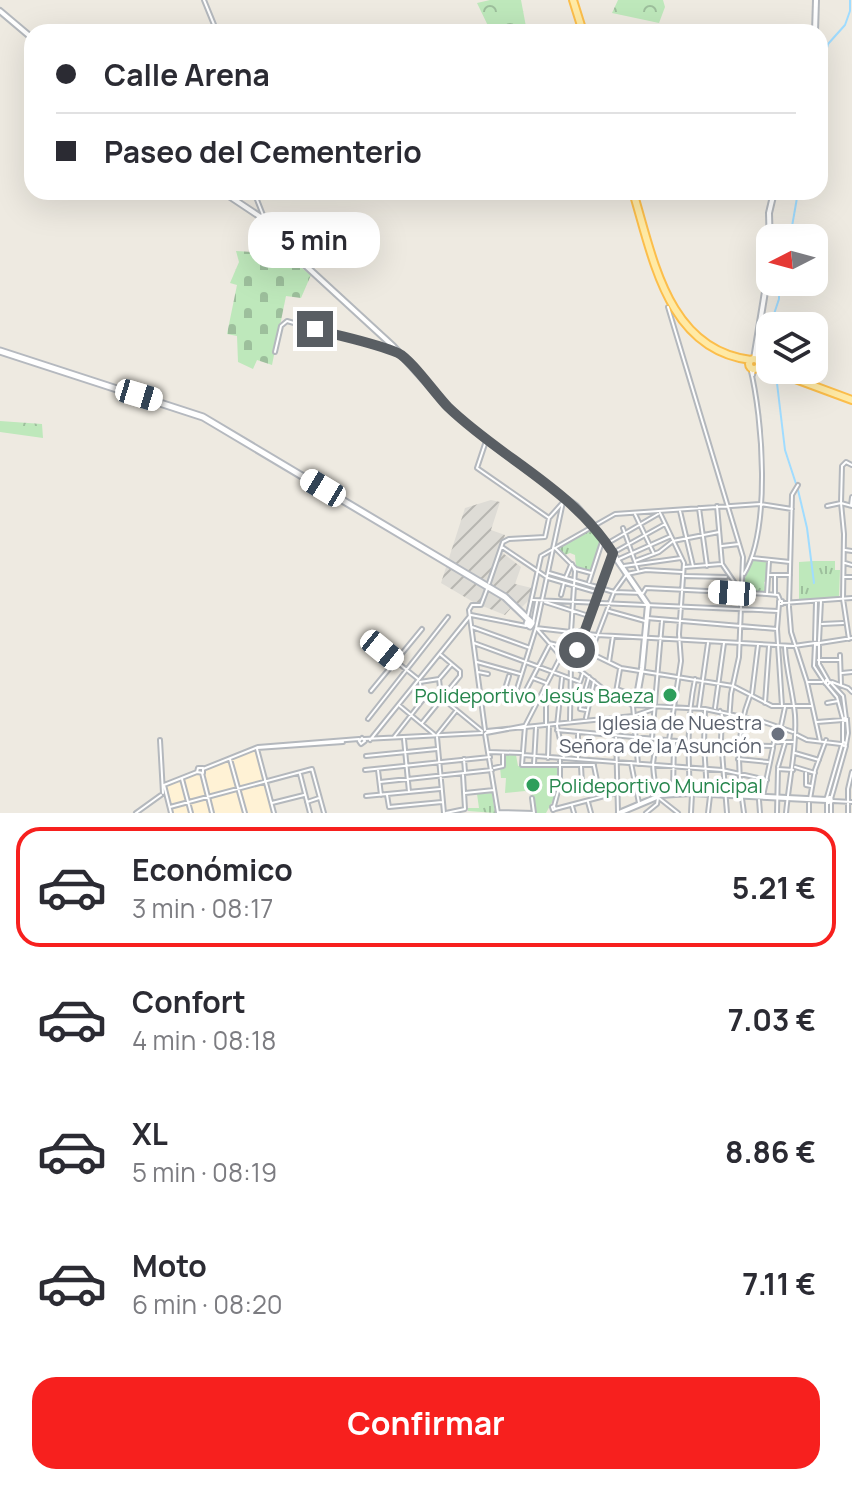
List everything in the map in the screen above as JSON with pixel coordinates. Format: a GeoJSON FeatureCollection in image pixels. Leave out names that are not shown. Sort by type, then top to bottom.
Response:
{"type":"FeatureCollection","features":[{"type":"Feature","properties":{"kind":"main road"},"geometry":{"type":"LineString","coordinates":[[573,0],[580,24]]}},
{"type":"Feature","properties":{"kind":"main road"},"geometry":{"type":"LineString","coordinates":[[636,200],[670,305],[695,335],[756,365]]}},
{"type":"Feature","properties":{"kind":"main road"},"geometry":{"type":"LineString","coordinates":[[0,351],[203,417],[476,579],[512,602],[529,623]]}},
{"type":"Feature","properties":{"kind":"main road"},"geometry":{"type":"LineString","coordinates":[[808,384],[852,400]]}},
{"type":"Feature","properties":{"kind":"street"},"geometry":{"type":"LineString","coordinates":[[204,0],[214,24]]}},
{"type":"Feature","properties":{"kind":"street"},"geometry":{"type":"LineString","coordinates":[[815,24],[816,0]]}},
{"type":"Feature","properties":{"kind":"street"},"geometry":{"type":"LineString","coordinates":[[0,11],[24,31]]}},
{"type":"Feature","properties":{"kind":"street"},"geometry":{"type":"LineString","coordinates":[[235,200],[265,220]]}},
{"type":"Feature","properties":{"kind":"street"},"geometry":{"type":"LineString","coordinates":[[257,200],[281,249],[322,280],[400,353],[447,406],[486,440],[550,485],[594,526],[643,594],[648,605],[642,672],[633,705],[638,764]]}},
{"type":"Feature","properties":{"kind":"street"},"geometry":{"type":"LineString","coordinates":[[769,224],[772,200]]}},
{"type":"Feature","properties":{"kind":"street"},"geometry":{"type":"LineString","coordinates":[[668,307],[740,544],[744,574]]}},
{"type":"Feature","properties":{"kind":"street"},"geometry":{"type":"LineString","coordinates":[[275,352],[281,326],[287,321],[400,353]]}},
{"type":"Feature","properties":{"kind":"street"},"geometry":{"type":"LineString","coordinates":[[722,712],[737,671],[740,592],[752,558],[764,480],[753,381],[756,376]]}},
{"type":"Feature","properties":{"kind":"street"},"geometry":{"type":"LineString","coordinates":[[486,440],[477,468],[549,518]]}},
{"type":"Feature","properties":{"kind":"street"},"geometry":{"type":"LineString","coordinates":[[370,740],[471,614],[597,635],[785,646],[851,640],[845,623],[843,599],[841,503],[842,466],[846,462],[852,465]]}},
{"type":"Feature","properties":{"kind":"street"},"geometry":{"type":"LineString","coordinates":[[797,486],[792,495],[789,603],[794,646],[807,682],[820,741]]}},
{"type":"Feature","properties":{"kind":"street"},"geometry":{"type":"LineString","coordinates":[[827,506],[841,503],[852,506],[852,497]]}},
{"type":"Feature","properties":{"kind":"street"},"geometry":{"type":"LineString","coordinates":[[532,798],[534,813],[498,813],[484,732],[469,607],[481,605],[501,547],[509,539],[545,537],[549,518],[564,500]]}},
{"type":"Feature","properties":{"kind":"street"},"geometry":{"type":"LineString","coordinates":[[529,623],[542,601],[564,500]]}},
{"type":"Feature","properties":{"kind":"street"},"geometry":{"type":"LineString","coordinates":[[516,692],[529,647],[531,600],[541,556],[615,514],[760,504],[792,509]]}},
{"type":"Feature","properties":{"kind":"street"},"geometry":{"type":"LineString","coordinates":[[717,506],[722,564],[740,592]]}},
{"type":"Feature","properties":{"kind":"street"},"geometry":{"type":"LineString","coordinates":[[699,508],[707,566]]}},
{"type":"Feature","properties":{"kind":"street"},"geometry":{"type":"LineString","coordinates":[[680,509],[693,566]]}},
{"type":"Feature","properties":{"kind":"street"},"geometry":{"type":"LineString","coordinates":[[635,512],[654,554]]}},
{"type":"Feature","properties":{"kind":"street"},"geometry":{"type":"LineString","coordinates":[[659,512],[684,567],[671,741],[673,793]]}},
{"type":"Feature","properties":{"kind":"street"},"geometry":{"type":"LineString","coordinates":[[588,585],[605,541],[625,533],[659,512]]}},
{"type":"Feature","properties":{"kind":"street"},"geometry":{"type":"LineString","coordinates":[[584,633],[613,553],[665,524]]}},
{"type":"Feature","properties":{"kind":"street"},"geometry":{"type":"LineString","coordinates":[[623,528],[639,571]]}},
{"type":"Feature","properties":{"kind":"street"},"geometry":{"type":"LineString","coordinates":[[636,563],[673,541],[720,532]]}},
{"type":"Feature","properties":{"kind":"street"},"geometry":{"type":"LineString","coordinates":[[844,534],[852,535]]}},
{"type":"Feature","properties":{"kind":"street"},"geometry":{"type":"LineString","coordinates":[[618,560],[671,536]]}},
{"type":"Feature","properties":{"kind":"street"},"geometry":{"type":"LineString","coordinates":[[721,546],[740,544]]}},
{"type":"Feature","properties":{"kind":"street"},"geometry":{"type":"LineString","coordinates":[[501,547],[548,578],[598,593]]}},
{"type":"Feature","properties":{"kind":"street"},"geometry":{"type":"LineString","coordinates":[[554,548],[576,569],[592,574]]}},
{"type":"Feature","properties":{"kind":"street"},"geometry":{"type":"LineString","coordinates":[[844,550],[852,551]]}},
{"type":"Feature","properties":{"kind":"street"},"geometry":{"type":"LineString","coordinates":[[622,567],[682,557]]}},
{"type":"Feature","properties":{"kind":"street"},"geometry":{"type":"LineString","coordinates":[[752,558],[790,562]]}},
{"type":"Feature","properties":{"kind":"street"},"geometry":{"type":"LineString","coordinates":[[767,594],[769,560]]}},
{"type":"Feature","properties":{"kind":"street"},"geometry":{"type":"LineString","coordinates":[[844,563],[852,565]]}},
{"type":"Feature","properties":{"kind":"street"},"geometry":{"type":"LineString","coordinates":[[561,595],[572,564]]}},
{"type":"Feature","properties":{"kind":"street"},"geometry":{"type":"LineString","coordinates":[[570,648],[574,586],[572,564]]}},
{"type":"Feature","properties":{"kind":"street"},"geometry":{"type":"LineString","coordinates":[[684,567],[722,564]]}},
{"type":"Feature","properties":{"kind":"street"},"geometry":{"type":"LineString","coordinates":[[590,653],[614,592],[627,574],[639,571],[728,576]]}},
{"type":"Feature","properties":{"kind":"street"},"geometry":{"type":"LineString","coordinates":[[549,573],[614,592],[643,594]]}},
{"type":"Feature","properties":{"kind":"street"},"geometry":{"type":"LineString","coordinates":[[769,575],[790,575]]}},
{"type":"Feature","properties":{"kind":"street"},"geometry":{"type":"LineString","coordinates":[[775,575],[775,595],[781,602],[852,598]]}},
{"type":"Feature","properties":{"kind":"street"},"geometry":{"type":"LineString","coordinates":[[843,577],[852,577]]}},
{"type":"Feature","properties":{"kind":"street"},"geometry":{"type":"LineString","coordinates":[[643,594],[646,588],[775,595]]}},
{"type":"Feature","properties":{"kind":"street"},"geometry":{"type":"LineString","coordinates":[[531,600],[778,611]]}},
{"type":"Feature","properties":{"kind":"street"},"geometry":{"type":"LineString","coordinates":[[821,609],[828,600]]}},
{"type":"Feature","properties":{"kind":"street"},"geometry":{"type":"LineString","coordinates":[[529,623],[537,601]]}},
{"type":"Feature","properties":{"kind":"street"},"geometry":{"type":"LineString","coordinates":[[542,601],[590,617]]}},
{"type":"Feature","properties":{"kind":"street"},"geometry":{"type":"LineString","coordinates":[[809,601],[816,608]]}},
{"type":"Feature","properties":{"kind":"street"},"geometry":{"type":"LineString","coordinates":[[816,601],[818,660],[821,672],[839,701],[848,733],[829,800],[829,813]]}},
{"type":"Feature","properties":{"kind":"street"},"geometry":{"type":"LineString","coordinates":[[821,601],[814,666],[827,682]]}},
{"type":"Feature","properties":{"kind":"street"},"geometry":{"type":"LineString","coordinates":[[781,602],[777,629],[784,707],[782,728]]}},
{"type":"Feature","properties":{"kind":"street"},"geometry":{"type":"LineString","coordinates":[[607,611],[646,620],[777,629]]}},
{"type":"Feature","properties":{"kind":"street"},"geometry":{"type":"LineString","coordinates":[[368,719],[448,617]]}},
{"type":"Feature","properties":{"kind":"street"},"geometry":{"type":"LineString","coordinates":[[652,739],[662,620]]}},
{"type":"Feature","properties":{"kind":"street"},"geometry":{"type":"LineString","coordinates":[[529,623],[561,655],[615,698],[633,705],[705,709],[743,716],[782,728],[807,740],[826,740],[852,749]]}},
{"type":"Feature","properties":{"kind":"street"},"geometry":{"type":"LineString","coordinates":[[820,624],[845,623]]}},
{"type":"Feature","properties":{"kind":"street"},"geometry":{"type":"LineString","coordinates":[[471,626],[529,647]]}},
{"type":"Feature","properties":{"kind":"street"},"geometry":{"type":"LineString","coordinates":[[371,691],[422,629]]}},
{"type":"Feature","properties":{"kind":"street"},"geometry":{"type":"LineString","coordinates":[[577,650],[578,633]]}},
{"type":"Feature","properties":{"kind":"street"},"geometry":{"type":"LineString","coordinates":[[609,663],[613,635]]}},
{"type":"Feature","properties":{"kind":"street"},"geometry":{"type":"LineString","coordinates":[[375,640],[377,646],[419,681],[422,700]]}},
{"type":"Feature","properties":{"kind":"street"},"geometry":{"type":"LineString","coordinates":[[699,709],[708,641]]}},
{"type":"Feature","properties":{"kind":"street"},"geometry":{"type":"LineString","coordinates":[[724,642],[719,683],[727,813]]}},
{"type":"Feature","properties":{"kind":"street"},"geometry":{"type":"LineString","coordinates":[[473,643],[593,687]]}},
{"type":"Feature","properties":{"kind":"street"},"geometry":{"type":"LineString","coordinates":[[550,644],[590,653],[621,668],[733,686],[765,703],[784,707],[811,706]]}},
{"type":"Feature","properties":{"kind":"street"},"geometry":{"type":"LineString","coordinates":[[524,694],[550,644]]}},
{"type":"Feature","properties":{"kind":"street"},"geometry":{"type":"LineString","coordinates":[[744,813],[739,746],[743,716],[751,695],[758,644]]}},
{"type":"Feature","properties":{"kind":"street"},"geometry":{"type":"LineString","coordinates":[[765,703],[769,645]]}},
{"type":"Feature","properties":{"kind":"street"},"geometry":{"type":"LineString","coordinates":[[785,646],[785,663],[794,707],[793,769],[786,813]]}},
{"type":"Feature","properties":{"kind":"street"},"geometry":{"type":"LineString","coordinates":[[422,723],[460,676],[460,671],[439,654]]}},
{"type":"Feature","properties":{"kind":"street"},"geometry":{"type":"LineString","coordinates":[[561,655],[525,726],[522,765],[616,762],[723,770],[767,780]]}},
{"type":"Feature","properties":{"kind":"street"},"geometry":{"type":"LineString","coordinates":[[818,660],[840,657],[838,685],[843,696],[845,719]]}},
{"type":"Feature","properties":{"kind":"street"},"geometry":{"type":"LineString","coordinates":[[475,662],[521,675]]}},
{"type":"Feature","properties":{"kind":"street"},"geometry":{"type":"LineString","coordinates":[[570,721],[571,663]]}},
{"type":"Feature","properties":{"kind":"street"},"geometry":{"type":"LineString","coordinates":[[419,681],[439,679],[451,664]]}},
{"type":"Feature","properties":{"kind":"street"},"geometry":{"type":"LineString","coordinates":[[615,698],[621,668]]}},
{"type":"Feature","properties":{"kind":"street"},"geometry":{"type":"LineString","coordinates":[[477,672],[488,674]]}},
{"type":"Feature","properties":{"kind":"street"},"geometry":{"type":"LineString","coordinates":[[580,681],[583,672]]}},
{"type":"Feature","properties":{"kind":"street"},"geometry":{"type":"LineString","coordinates":[[841,673],[852,672]]}},
{"type":"Feature","properties":{"kind":"street"},"geometry":{"type":"LineString","coordinates":[[562,675],[557,730],[564,759]]}},
{"type":"Feature","properties":{"kind":"street"},"geometry":{"type":"LineString","coordinates":[[509,676],[505,689],[554,700]]}},
{"type":"Feature","properties":{"kind":"street"},"geometry":{"type":"LineString","coordinates":[[587,710],[580,709],[580,704],[589,676]]}},
{"type":"Feature","properties":{"kind":"street"},"geometry":{"type":"LineString","coordinates":[[532,678],[547,683]]}},
{"type":"Feature","properties":{"kind":"street"},"geometry":{"type":"LineString","coordinates":[[691,813],[687,742],[695,678]]}},
{"type":"Feature","properties":{"kind":"street"},"geometry":{"type":"LineString","coordinates":[[439,679],[442,698],[484,732]]}},
{"type":"Feature","properties":{"kind":"street"},"geometry":{"type":"LineString","coordinates":[[585,720],[595,680]]}},
{"type":"Feature","properties":{"kind":"street"},"geometry":{"type":"LineString","coordinates":[[807,682],[827,682],[852,692]]}},
{"type":"Feature","properties":{"kind":"street"},"geometry":{"type":"LineString","coordinates":[[617,689],[637,696]]}},
{"type":"Feature","properties":{"kind":"street"},"geometry":{"type":"LineString","coordinates":[[585,691],[592,693]]}},
{"type":"Feature","properties":{"kind":"street"},"geometry":{"type":"LineString","coordinates":[[393,739],[422,700],[442,698]]}},
{"type":"Feature","properties":{"kind":"street"},"geometry":{"type":"LineString","coordinates":[[546,698],[548,758]]}},
{"type":"Feature","properties":{"kind":"street"},"geometry":{"type":"LineString","coordinates":[[827,703],[839,701]]}},
{"type":"Feature","properties":{"kind":"street"},"geometry":{"type":"LineString","coordinates":[[580,704],[589,706]]}},
{"type":"Feature","properties":{"kind":"street"},"geometry":{"type":"LineString","coordinates":[[399,705],[437,736]]}},
{"type":"Feature","properties":{"kind":"street"},"geometry":{"type":"LineString","coordinates":[[164,793],[164,785],[256,748],[484,732],[633,716],[655,708]]}},
{"type":"Feature","properties":{"kind":"street"},"geometry":{"type":"LineString","coordinates":[[705,709],[708,813]]}},
{"type":"Feature","properties":{"kind":"street"},"geometry":{"type":"LineString","coordinates":[[457,710],[437,736],[445,813],[465,809],[464,759]]}},
{"type":"Feature","properties":{"kind":"street"},"geometry":{"type":"LineString","coordinates":[[722,712],[729,721]]}},
{"type":"Feature","properties":{"kind":"street"},"geometry":{"type":"LineString","coordinates":[[816,723],[852,720]]}},
{"type":"Feature","properties":{"kind":"street"},"geometry":{"type":"LineString","coordinates":[[534,766],[536,725]]}},
{"type":"Feature","properties":{"kind":"street"},"geometry":{"type":"LineString","coordinates":[[760,813],[760,798],[771,763],[775,726]]}},
{"type":"Feature","properties":{"kind":"street"},"geometry":{"type":"LineString","coordinates":[[557,730],[739,746],[794,742]]}},
{"type":"Feature","properties":{"kind":"street"},"geometry":{"type":"LineString","coordinates":[[578,732],[578,760]]}},
{"type":"Feature","properties":{"kind":"street"},"geometry":{"type":"LineString","coordinates":[[616,735],[618,813],[673,793],[852,802]]}},
{"type":"Feature","properties":{"kind":"street"},"geometry":{"type":"LineString","coordinates":[[404,738],[409,792]]}},
{"type":"Feature","properties":{"kind":"street"},"geometry":{"type":"LineString","coordinates":[[160,740],[164,793],[171,813]]}},
{"type":"Feature","properties":{"kind":"street"},"geometry":{"type":"LineString","coordinates":[[646,813],[657,804],[653,754],[663,740]]}},
{"type":"Feature","properties":{"kind":"street"},"geometry":{"type":"LineString","coordinates":[[809,813],[815,773],[826,740]]}},
{"type":"Feature","properties":{"kind":"street"},"geometry":{"type":"LineString","coordinates":[[777,813],[778,768],[786,741]]}},
{"type":"Feature","properties":{"kind":"street"},"geometry":{"type":"LineString","coordinates":[[561,746],[578,747]]}},
{"type":"Feature","properties":{"kind":"street"},"geometry":{"type":"LineString","coordinates":[[256,748],[274,813]]}},
{"type":"Feature","properties":{"kind":"street"},"geometry":{"type":"LineString","coordinates":[[366,756],[438,749]]}},
{"type":"Feature","properties":{"kind":"street"},"geometry":{"type":"LineString","coordinates":[[489,752],[594,763]]}},
{"type":"Feature","properties":{"kind":"street"},"geometry":{"type":"LineString","coordinates":[[794,752],[820,760]]}},
{"type":"Feature","properties":{"kind":"street"},"geometry":{"type":"LineString","coordinates":[[380,782],[492,769],[503,766],[503,753]]}},
{"type":"Feature","properties":{"kind":"street"},"geometry":{"type":"LineString","coordinates":[[365,770],[490,757]]}},
{"type":"Feature","properties":{"kind":"street"},"geometry":{"type":"LineString","coordinates":[[230,758],[245,813]]}},
{"type":"Feature","properties":{"kind":"street"},"geometry":{"type":"LineString","coordinates":[[555,809],[560,784],[560,759]]}},
{"type":"Feature","properties":{"kind":"street"},"geometry":{"type":"LineString","coordinates":[[738,759],[815,773]]}},
{"type":"Feature","properties":{"kind":"street"},"geometry":{"type":"LineString","coordinates":[[594,763],[600,797]]}},
{"type":"Feature","properties":{"kind":"street"},"geometry":{"type":"LineString","coordinates":[[631,763],[639,804]]}},
{"type":"Feature","properties":{"kind":"street"},"geometry":{"type":"LineString","coordinates":[[581,765],[582,784]]}},
{"type":"Feature","properties":{"kind":"street"},"geometry":{"type":"LineString","coordinates":[[170,807],[312,769],[324,813]]}},
{"type":"Feature","properties":{"kind":"street"},"geometry":{"type":"LineString","coordinates":[[378,769],[381,795]]}},
{"type":"Feature","properties":{"kind":"street"},"geometry":{"type":"LineString","coordinates":[[299,772],[310,813]]}},
{"type":"Feature","properties":{"kind":"street"},"geometry":{"type":"LineString","coordinates":[[806,772],[806,785],[812,786]]}},
{"type":"Feature","properties":{"kind":"street"},"geometry":{"type":"LineString","coordinates":[[848,813],[852,772]]}},
{"type":"Feature","properties":{"kind":"street"},"geometry":{"type":"LineString","coordinates":[[200,773],[212,813]]}},
{"type":"Feature","properties":{"kind":"street"},"geometry":{"type":"LineString","coordinates":[[182,779],[191,813]]}},
{"type":"Feature","properties":{"kind":"street"},"geometry":{"type":"LineString","coordinates":[[626,789],[655,781]]}},
{"type":"Feature","properties":{"kind":"street"},"geometry":{"type":"LineString","coordinates":[[366,796],[442,789]]}},
{"type":"Feature","properties":{"kind":"street"},"geometry":{"type":"LineString","coordinates":[[464,793],[494,790]]}},
{"type":"Feature","properties":{"kind":"street"},"geometry":{"type":"LineString","coordinates":[[548,812],[617,792]]}},
{"type":"Feature","properties":{"kind":"street"},"geometry":{"type":"LineString","coordinates":[[136,813],[164,793]]}},
{"type":"Feature","properties":{"kind":"street"},"geometry":{"type":"LineString","coordinates":[[272,803],[305,794]]}},
{"type":"Feature","properties":{"kind":"street"},"geometry":{"type":"LineString","coordinates":[[387,794],[389,807],[443,802]]}},
{"type":"Feature","properties":{"kind":"street"},"geometry":{"type":"LineString","coordinates":[[658,796],[667,809],[678,813]]}},
{"type":"Feature","properties":{"kind":"street"},"geometry":{"type":"LineString","coordinates":[[307,802],[320,798]]}},
{"type":"Feature","properties":{"kind":"street"},"geometry":{"type":"LineString","coordinates":[[588,801],[591,813]]}},
{"type":"Feature","properties":{"kind":"street"},"geometry":{"type":"LineString","coordinates":[[572,805],[574,813]]}},
{"type":"Feature","properties":{"kind":"shaded area"},"geometry":{"type":"Polygon","coordinates":[[[491,500],[500,502],[491,530],[505,535],[500,551],[521,567],[515,584],[532,588],[530,599],[522,607],[486,585],[485,588],[504,597],[512,607],[505,615],[475,603],[441,583],[465,508],[491,500]]]}},
{"type":"Feature","properties":{"kind":"shaded area"},"geometry":{"type":"Polygon","coordinates":[[[256,746],[274,813],[171,813],[163,785],[196,772],[199,766],[256,746]]]}},
{"type":"Feature","properties":{"kind":"green space"},"geometry":{"type":"Polygon","coordinates":[[[521,0],[526,24],[487,24],[477,3],[521,0]]]}},
{"type":"Feature","properties":{"kind":"green space"},"geometry":{"type":"Polygon","coordinates":[[[618,0],[663,0],[665,7],[659,23],[612,13],[618,0]]]}},
{"type":"Feature","properties":{"kind":"green space"},"geometry":{"type":"Polygon","coordinates":[[[276,249],[311,275],[301,298],[286,296],[272,365],[257,360],[253,369],[238,362],[237,336],[227,334],[237,285],[230,283],[239,262],[236,251],[276,249]]]}},
{"type":"Feature","properties":{"kind":"green space"},"geometry":{"type":"Polygon","coordinates":[[[0,421],[42,424],[43,438],[0,432],[0,421]]]}},
{"type":"Feature","properties":{"kind":"green space"},"geometry":{"type":"Polygon","coordinates":[[[590,529],[601,543],[591,573],[576,568],[575,555],[565,555],[557,548],[590,529]]]}},
{"type":"Feature","properties":{"kind":"green space"},"geometry":{"type":"Polygon","coordinates":[[[753,561],[768,561],[767,581],[764,582],[766,592],[744,592],[745,578],[753,561]]]}},
{"type":"Feature","properties":{"kind":"green space"},"geometry":{"type":"Polygon","coordinates":[[[835,561],[835,570],[840,570],[839,598],[799,600],[799,562],[835,561]]]}},
{"type":"Feature","properties":{"kind":"green space","name":"Polideportivo Municipal"},"geometry":{"type":"Polygon","coordinates":[[[505,754],[516,755],[518,766],[559,768],[557,793],[546,813],[535,813],[532,794],[525,791],[505,793],[506,778],[501,778],[500,767],[505,766],[505,754]]]}},
{"type":"Feature","properties":{"kind":"green space"},"geometry":{"type":"Polygon","coordinates":[[[492,793],[495,813],[468,811],[468,808],[479,808],[477,794],[492,793]]]}},
{"type":"Feature","properties":{"kind":"waterway"},"geometry":{"type":"LineString","coordinates":[[828,44],[845,25],[850,0]]}},
{"type":"Feature","properties":{"kind":"waterway"},"geometry":{"type":"LineString","coordinates":[[792,224],[797,200]]}},
{"type":"Feature","properties":{"kind":"waterway"},"geometry":{"type":"LineString","coordinates":[[775,312],[779,296]]}},
{"type":"Feature","properties":{"kind":"waterway"},"geometry":{"type":"LineString","coordinates":[[777,384],[785,450],[807,528],[814,583]]}},
{"type":"Feature","properties":{"kind":"waterway"},"geometry":{"type":"LineString","coordinates":[[828,808],[829,813]]}},
{"type":"Feature","properties":{"kind":"place","name":"Polideportivo Jesús Baeza"},"geometry":{"type":"Point","coordinates":[670,695]}},
{"type":"Feature","properties":{"kind":"place","name":"Iglesia de Nuestra Señora de la Asunción"},"geometry":{"type":"Point","coordinates":[778,734]}},
{"type":"Feature","properties":{"kind":"place","name":"Polideportivo Municipal"},"geometry":{"type":"Point","coordinates":[533,785]}},
{"type":"Feature","properties":{"kind":"route"},"geometry":{"type":"LineString","coordinates":[[315,329],[400,353],[447,406],[486,440],[576,506],[594,526],[613,553],[584,633],[578,633],[577,650]]}}]}
